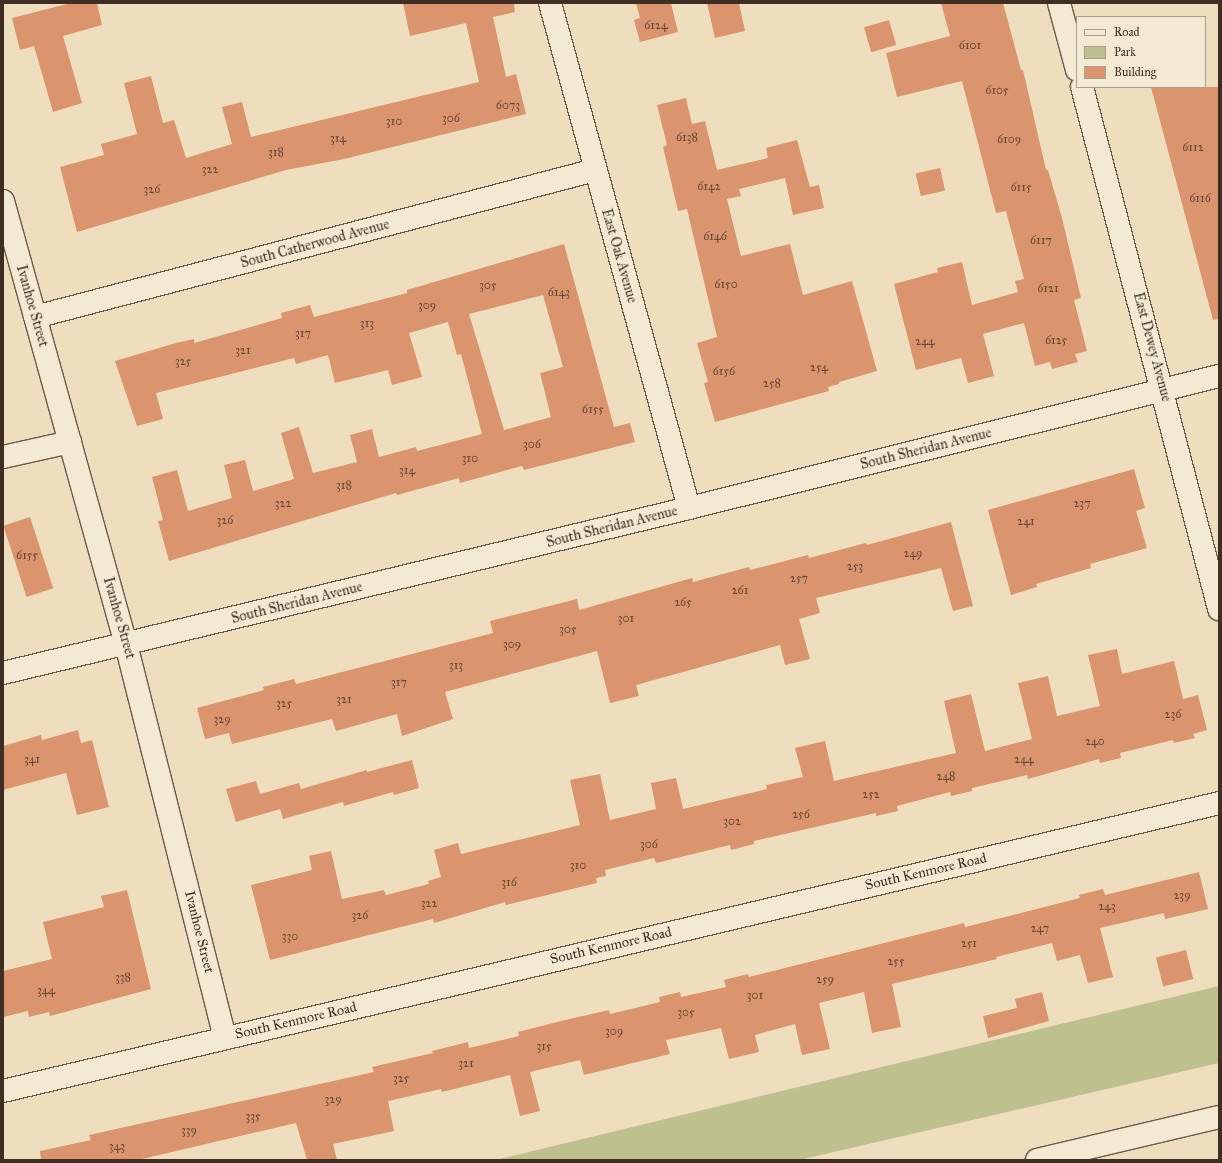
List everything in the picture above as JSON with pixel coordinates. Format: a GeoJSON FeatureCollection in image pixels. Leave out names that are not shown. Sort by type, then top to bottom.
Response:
{"type":"FeatureCollection","features":[{"type":"Feature","properties":{"kind":"street","name":"East Oak Avenue"},"geometry":{"type":"LineString","coordinates":[[550,3],[689,508]]}},
{"type":"Feature","properties":{"kind":"street"},"geometry":{"type":"LineString","coordinates":[[1059,3],[1076,66]]}},
{"type":"Feature","properties":{"kind":"street","name":"East Dewey Avenue"},"geometry":{"type":"LineString","coordinates":[[1082,88],[1163,390],[1219,608]]}},
{"type":"Feature","properties":{"kind":"street","name":"South Catherwood Avenue"},"geometry":{"type":"LineString","coordinates":[[35,317],[595,170]]}},
{"type":"Feature","properties":{"kind":"street","name":"Ivanhoe Street"},"geometry":{"type":"LineString","coordinates":[[4,212],[35,317],[126,644],[225,1037]]}},
{"type":"Feature","properties":{"kind":"street","name":"South Sheridan Avenue"},"geometry":{"type":"LineString","coordinates":[[3,673],[689,508],[1219,376]]}},
{"type":"Feature","properties":{"kind":"street"},"geometry":{"type":"LineString","coordinates":[[3,457],[70,442]]}},
{"type":"Feature","properties":{"kind":"street","name":"South Kenmore Road"},"geometry":{"type":"LineString","coordinates":[[3,1091],[225,1037],[1219,803]]}},
{"type":"Feature","properties":{"kind":"street"},"geometry":{"type":"LineString","coordinates":[[1037,1160],[1219,1118]]}},
{"type":"Feature","properties":{"kind":"green space"},"geometry":{"type":"Polygon","coordinates":[[[1219,986],[1219,1063],[799,1160],[495,1160],[1219,986]]]}},
{"type":"Feature","properties":{"kind":"building"},"geometry":{"type":"Polygon","coordinates":[[[71,3],[97,3],[102,25],[63,36],[82,103],[53,112],[34,46],[20,50],[12,18],[71,3]]]}},
{"type":"Feature","properties":{"kind":"building"},"geometry":{"type":"Polygon","coordinates":[[[403,3],[514,3],[515,12],[493,17],[506,77],[516,74],[526,114],[344,159],[286,170],[77,232],[60,167],[104,155],[101,144],[137,134],[124,83],[151,76],[163,123],[174,120],[186,158],[232,144],[222,107],[242,102],[251,137],[479,82],[466,23],[410,36],[403,3]]]}},
{"type":"Feature","properties":{"kind":"building"},"geometry":{"type":"Polygon","coordinates":[[[636,3],[671,3],[678,32],[640,42],[634,20],[640,18],[636,3]]]}},
{"type":"Feature","properties":{"kind":"building"},"geometry":{"type":"Polygon","coordinates":[[[707,3],[739,3],[745,31],[715,38],[707,3]]]}},
{"type":"Feature","properties":{"kind":"building"},"geometry":{"type":"Polygon","coordinates":[[[941,3],[1003,3],[1021,70],[1023,70],[1046,170],[1048,170],[1062,218],[1081,298],[1074,300],[1087,351],[1075,354],[1078,362],[1052,369],[1050,362],[1035,366],[1024,323],[983,334],[994,376],[968,383],[961,358],[916,370],[894,284],[938,272],[937,268],[962,262],[972,305],[1018,292],[1015,281],[1024,279],[1006,211],[996,213],[962,81],[897,97],[886,53],[950,36],[941,3]]]}},
{"type":"Feature","properties":{"kind":"building"},"geometry":{"type":"Polygon","coordinates":[[[889,20],[896,45],[871,52],[864,27],[889,20]]]}},
{"type":"Feature","properties":{"kind":"building"},"geometry":{"type":"Polygon","coordinates":[[[1219,87],[1219,319],[1213,320],[1151,88],[1219,87]]]}},
{"type":"Feature","properties":{"kind":"building"},"geometry":{"type":"Polygon","coordinates":[[[686,98],[692,124],[705,121],[717,170],[768,158],[766,148],[797,140],[810,187],[819,185],[824,208],[793,215],[785,178],[739,189],[741,196],[727,199],[741,256],[790,244],[803,295],[852,281],[877,371],[839,382],[839,384],[828,387],[829,391],[715,422],[704,383],[708,382],[697,343],[717,337],[687,209],[678,211],[663,147],[667,145],[657,105],[686,98]]]}},
{"type":"Feature","properties":{"kind":"building"},"geometry":{"type":"Polygon","coordinates":[[[940,168],[945,190],[921,196],[916,174],[940,168]]]}},
{"type":"Feature","properties":{"kind":"building"},"geometry":{"type":"Polygon","coordinates":[[[564,244],[614,427],[630,423],[635,442],[524,470],[522,466],[460,483],[459,478],[397,495],[396,493],[169,561],[158,521],[163,520],[152,477],[177,470],[188,511],[232,498],[224,465],[245,460],[253,491],[294,479],[281,433],[299,427],[313,473],[357,462],[350,435],[372,429],[379,457],[416,447],[417,451],[482,434],[461,354],[457,355],[448,322],[409,333],[422,377],[392,385],[388,370],[335,383],[328,355],[296,364],[294,358],[156,393],[163,419],[137,426],[115,361],[194,339],[194,343],[282,318],[281,313],[310,305],[314,317],[407,293],[407,290],[564,244]],[[543,295],[469,314],[504,430],[551,417],[540,373],[563,367],[543,295]]]}},
{"type":"Feature","properties":{"kind":"building"},"geometry":{"type":"Polygon","coordinates":[[[1134,469],[1145,508],[1136,511],[1147,548],[1090,564],[1091,568],[1036,584],[1037,587],[1011,595],[988,510],[1134,469]]]}},
{"type":"Feature","properties":{"kind":"building"},"geometry":{"type":"Polygon","coordinates":[[[30,517],[53,588],[27,597],[3,526],[30,517]]]}},
{"type":"Feature","properties":{"kind":"building"},"geometry":{"type":"Polygon","coordinates":[[[951,522],[973,606],[953,611],[941,568],[816,598],[820,613],[799,619],[810,659],[785,665],[780,645],[636,685],[639,696],[610,703],[597,651],[445,692],[453,719],[402,736],[397,714],[336,731],[332,719],[232,744],[229,733],[205,739],[197,708],[264,690],[263,687],[294,679],[296,684],[493,633],[490,621],[577,599],[579,610],[692,578],[693,582],[749,567],[750,570],[808,555],[809,558],[866,543],[867,545],[951,522]]]}},
{"type":"Feature","properties":{"kind":"building"},"geometry":{"type":"Polygon","coordinates":[[[1117,649],[1122,674],[1174,661],[1183,699],[1198,695],[1207,730],[1193,734],[1195,738],[1174,743],[1173,740],[1120,753],[1121,758],[1100,763],[1099,759],[1028,779],[1027,775],[972,788],[972,791],[951,796],[950,792],[897,806],[898,811],[876,816],[876,813],[754,841],[754,844],[731,850],[730,845],[656,863],[654,858],[605,870],[606,876],[596,878],[597,883],[506,905],[505,902],[434,923],[433,919],[270,960],[251,885],[312,870],[309,856],[331,851],[342,899],[384,890],[386,895],[429,884],[428,881],[441,877],[434,850],[458,843],[461,854],[580,825],[570,780],[600,774],[610,820],[656,809],[651,783],[676,778],[683,809],[767,789],[766,785],[803,777],[795,748],[825,741],[834,781],[956,753],[944,701],[971,694],[985,751],[1032,739],[1018,683],[1048,676],[1057,716],[1100,706],[1088,655],[1117,649]]]}},
{"type":"Feature","properties":{"kind":"building"},"geometry":{"type":"Polygon","coordinates":[[[78,730],[81,743],[92,740],[109,807],[77,815],[66,773],[3,790],[3,746],[41,735],[42,740],[78,730]]]}},
{"type":"Feature","properties":{"kind":"building"},"geometry":{"type":"Polygon","coordinates":[[[412,760],[419,788],[394,795],[393,792],[344,806],[343,802],[283,819],[280,809],[236,822],[226,789],[256,781],[260,794],[299,783],[301,789],[367,770],[367,772],[412,760]]]}},
{"type":"Feature","properties":{"kind":"building"},"geometry":{"type":"Polygon","coordinates":[[[1199,872],[1208,909],[1165,919],[1164,913],[1100,928],[1113,977],[1088,983],[1080,955],[1057,961],[1052,943],[996,957],[997,959],[892,984],[901,1027],[872,1033],[864,992],[819,1003],[830,1049],[802,1055],[795,1024],[755,1035],[759,1052],[729,1059],[721,1028],[666,1040],[670,1054],[584,1075],[580,1060],[530,1072],[540,1111],[520,1116],[510,1075],[442,1092],[441,1089],[388,1101],[394,1131],[333,1144],[337,1160],[307,1160],[296,1123],[138,1160],[41,1160],[40,1151],[91,1140],[89,1135],[374,1072],[372,1067],[433,1053],[432,1051],[468,1042],[469,1048],[519,1036],[518,1032],[561,1021],[609,1010],[610,1014],[660,1002],[659,997],[680,992],[681,997],[726,987],[724,980],[748,974],[749,977],[964,923],[965,927],[1080,898],[1079,895],[1103,889],[1105,895],[1199,872]]]}},
{"type":"Feature","properties":{"kind":"building"},"geometry":{"type":"Polygon","coordinates":[[[127,890],[151,989],[50,1016],[49,1012],[29,1017],[28,1011],[3,1017],[3,971],[52,959],[43,922],[104,907],[101,896],[127,890]]]}},
{"type":"Feature","properties":{"kind":"building"},"geometry":{"type":"Polygon","coordinates":[[[1186,950],[1193,979],[1163,987],[1156,957],[1186,950]]]}},
{"type":"Feature","properties":{"kind":"building"},"geometry":{"type":"Polygon","coordinates":[[[1042,992],[1049,1021],[988,1038],[983,1016],[1017,1008],[1015,999],[1042,992]]]}}]}
